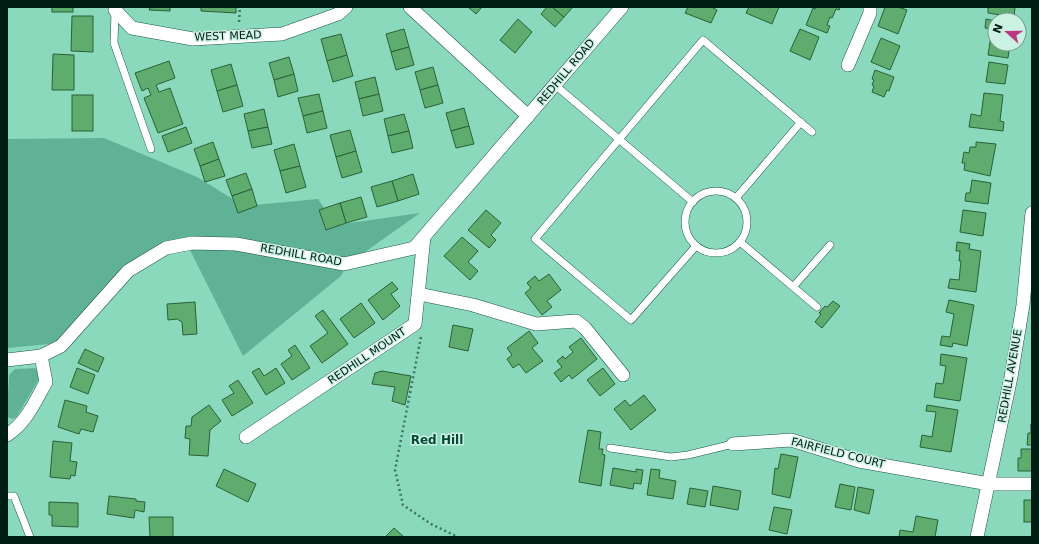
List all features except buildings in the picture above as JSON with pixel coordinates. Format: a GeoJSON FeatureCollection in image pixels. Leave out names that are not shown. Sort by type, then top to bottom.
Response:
{"type":"FeatureCollection","features":[{"type":"Feature","properties":{"kind":"street","name":"WEST MEAD"},"geometry":{"type":"LineString","coordinates":[[116,9],[132,28],[193,38],[282,34],[338,14],[346,7]]}},
{"type":"Feature","properties":{"kind":"street"},"geometry":{"type":"LineString","coordinates":[[410,7],[528,116]]}},
{"type":"Feature","properties":{"kind":"street","name":"REDHILL ROAD"},"geometry":{"type":"LineString","coordinates":[[7,360],[41,356],[61,346],[128,271],[166,248],[192,243],[236,244],[344,264],[414,248],[622,7]]}},
{"type":"Feature","properties":{"kind":"street"},"geometry":{"type":"LineString","coordinates":[[848,65],[870,13],[870,7]]}},
{"type":"Feature","properties":{"kind":"street","name":"REDHILL AVENUE"},"geometry":{"type":"LineString","coordinates":[[978,537],[1027,305],[1032,213]]}},
{"type":"Feature","properties":{"kind":"street","name":"REDHILL MOUNT"},"geometry":{"type":"LineString","coordinates":[[246,437],[415,324],[424,237]]}},
{"type":"Feature","properties":{"kind":"street"},"geometry":{"type":"LineString","coordinates":[[419,294],[473,305],[536,324],[576,321],[585,328],[623,375]]}},
{"type":"Feature","properties":{"kind":"street"},"geometry":{"type":"LineString","coordinates":[[7,436],[17,429],[25,420],[46,382],[41,356]]}},
{"type":"Feature","properties":{"kind":"street","name":"FAIRFIELD COURT"},"geometry":{"type":"LineString","coordinates":[[733,444],[791,440],[859,461],[990,484],[1032,484]]}},
{"type":"Feature","properties":{"kind":"lane"},"geometry":{"type":"LineString","coordinates":[[116,9],[114,43],[151,148]]}},
{"type":"Feature","properties":{"kind":"lane"},"geometry":{"type":"LineString","coordinates":[[696,246],[631,320],[535,239],[703,40],[812,132]]}},
{"type":"Feature","properties":{"kind":"lane"},"geometry":{"type":"LineString","coordinates":[[555,85],[693,202]]}},
{"type":"Feature","properties":{"kind":"lane"},"geometry":{"type":"LineString","coordinates":[[736,198],[801,122]]}},
{"type":"Feature","properties":{"kind":"lane"},"geometry":{"type":"LineString","coordinates":[[714,191],[726,193],[736,198],[743,208],[747,219],[746,231],[740,242],[730,249],[719,253],[706,252],[696,246],[688,236],[685,224],[687,212],[693,202],[702,194],[714,191]]}},
{"type":"Feature","properties":{"kind":"lane"},"geometry":{"type":"LineString","coordinates":[[740,242],[816,307]]}},
{"type":"Feature","properties":{"kind":"lane"},"geometry":{"type":"LineString","coordinates":[[793,287],[830,245]]}},
{"type":"Feature","properties":{"kind":"lane"},"geometry":{"type":"LineString","coordinates":[[610,448],[671,457],[688,455],[733,444]]}},
{"type":"Feature","properties":{"kind":"lane"},"geometry":{"type":"LineString","coordinates":[[7,496],[14,496],[30,537]]}},
{"type":"Feature","properties":{"kind":"path"},"geometry":{"type":"LineString","coordinates":[[415,324],[421,336],[394,470],[403,505],[431,524],[458,537]]}},
{"type":"Feature","properties":{"kind":"green space"},"geometry":{"type":"Polygon","coordinates":[[[104,138],[197,177],[244,206],[318,199],[336,225],[420,213],[348,264],[341,276],[243,356],[186,242],[123,279],[63,340],[49,344],[7,348],[7,139],[104,138]]]}},
{"type":"Feature","properties":{"kind":"green space"},"geometry":{"type":"Polygon","coordinates":[[[35,368],[40,374],[39,379],[17,416],[13,419],[7,417],[9,375],[15,369],[35,368]]]}},
{"type":"Feature","properties":{"kind":"district","name":"Red Hill"},"geometry":{"type":"Point","coordinates":[437,440]}}]}
